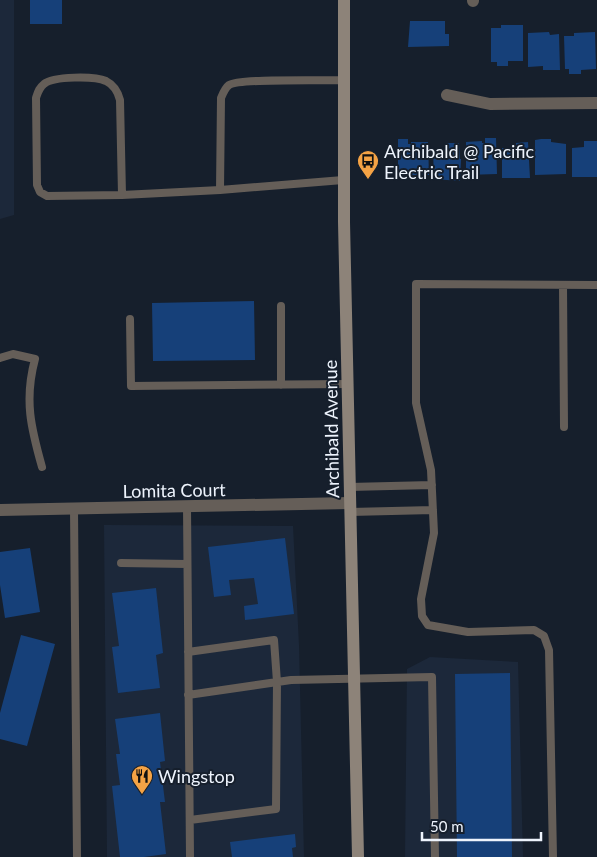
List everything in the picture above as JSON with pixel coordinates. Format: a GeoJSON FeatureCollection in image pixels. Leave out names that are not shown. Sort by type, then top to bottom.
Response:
{"type":"FeatureCollection","features":[{"type":"Feature","properties":{"kind":"main road","name":"Archibald Avenue"},"geometry":{"type":"LineString","coordinates":[[344,0],[343,180],[358,857]]}},
{"type":"Feature","properties":{"kind":"street"},"geometry":{"type":"LineString","coordinates":[[447,95],[490,104],[597,103]]}},
{"type":"Feature","properties":{"kind":"street","name":"Lomita Court"},"geometry":{"type":"LineString","coordinates":[[0,510],[350,507]]}},
{"type":"Feature","properties":{"kind":"lane"},"geometry":{"type":"LineString","coordinates":[[122,194],[120,100],[118,93],[113,86],[97,79],[58,78],[44,84],[38,89],[36,98],[38,189],[43,194],[52,197],[220,190],[343,180]]}},
{"type":"Feature","properties":{"kind":"lane"},"geometry":{"type":"LineString","coordinates":[[220,190],[221,98],[224,91],[230,85],[246,81],[345,80]]}},
{"type":"Feature","properties":{"kind":"lane"},"geometry":{"type":"LineString","coordinates":[[553,857],[549,650],[544,636],[534,630],[468,632],[428,625],[422,616],[421,599],[434,533],[431,470],[416,403],[416,284],[597,285]]}},
{"type":"Feature","properties":{"kind":"lane"},"geometry":{"type":"LineString","coordinates":[[563,285],[564,426]]}},
{"type":"Feature","properties":{"kind":"lane"},"geometry":{"type":"LineString","coordinates":[[281,306],[281,385]]}},
{"type":"Feature","properties":{"kind":"lane"},"geometry":{"type":"LineString","coordinates":[[130,319],[131,386],[348,384]]}},
{"type":"Feature","properties":{"kind":"lane"},"geometry":{"type":"LineString","coordinates":[[0,358],[13,354],[35,359],[29,380],[30,424],[42,467]]}},
{"type":"Feature","properties":{"kind":"lane"},"geometry":{"type":"LineString","coordinates":[[349,487],[432,485]]}},
{"type":"Feature","properties":{"kind":"lane"},"geometry":{"type":"LineString","coordinates":[[186,507],[190,857]]}},
{"type":"Feature","properties":{"kind":"lane"},"geometry":{"type":"LineString","coordinates":[[350,507],[433,510]]}},
{"type":"Feature","properties":{"kind":"lane"},"geometry":{"type":"LineString","coordinates":[[74,509],[76,857]]}},
{"type":"Feature","properties":{"kind":"lane"},"geometry":{"type":"LineString","coordinates":[[120,563],[187,564]]}},
{"type":"Feature","properties":{"kind":"lane"},"geometry":{"type":"LineString","coordinates":[[188,652],[274,640],[277,682],[276,809],[190,820]]}},
{"type":"Feature","properties":{"kind":"lane"},"geometry":{"type":"LineString","coordinates":[[188,695],[291,680],[432,677],[435,857]]}},
{"type":"Feature","properties":{"kind":"shaded area"},"geometry":{"type":"Polygon","coordinates":[[[0,0],[14,0],[14,215],[0,219],[0,0]]]}},
{"type":"Feature","properties":{"kind":"shaded area"},"geometry":{"type":"Polygon","coordinates":[[[104,525],[293,526],[299,645],[304,857],[107,857],[104,525]]]}},
{"type":"Feature","properties":{"kind":"shaded area"},"geometry":{"type":"Polygon","coordinates":[[[430,657],[518,662],[523,857],[405,857],[407,669],[430,657]]]}},
{"type":"Feature","properties":{"kind":"building"},"geometry":{"type":"Polygon","coordinates":[[[30,0],[62,0],[62,24],[30,24],[30,0]]]}},
{"type":"Feature","properties":{"kind":"building"},"geometry":{"type":"Polygon","coordinates":[[[410,21],[445,21],[445,34],[449,34],[449,46],[408,47],[410,21]]]}},
{"type":"Feature","properties":{"kind":"building"},"geometry":{"type":"Polygon","coordinates":[[[501,25],[523,25],[523,61],[508,61],[508,66],[497,66],[497,62],[491,62],[491,28],[501,28],[501,25]]]}},
{"type":"Feature","properties":{"kind":"building"},"geometry":{"type":"Polygon","coordinates":[[[549,32],[550,35],[559,34],[560,70],[543,70],[543,66],[528,67],[528,33],[549,32]]]}},
{"type":"Feature","properties":{"kind":"building"},"geometry":{"type":"Polygon","coordinates":[[[595,32],[596,69],[581,70],[581,74],[569,74],[569,69],[565,69],[564,36],[574,36],[574,33],[595,32]]]}},
{"type":"Feature","properties":{"kind":"building"},"geometry":{"type":"Polygon","coordinates":[[[485,138],[496,138],[497,174],[466,175],[466,142],[482,141],[482,143],[485,143],[485,138]]]}},
{"type":"Feature","properties":{"kind":"building"},"geometry":{"type":"Polygon","coordinates":[[[398,139],[408,139],[408,144],[411,144],[411,142],[428,142],[429,175],[398,175],[398,139]]]}},
{"type":"Feature","properties":{"kind":"building"},"geometry":{"type":"Polygon","coordinates":[[[551,139],[551,142],[566,144],[566,174],[535,175],[535,140],[551,139]]]}},
{"type":"Feature","properties":{"kind":"building"},"geometry":{"type":"Polygon","coordinates":[[[584,141],[597,141],[597,177],[572,177],[572,148],[584,147],[584,141]]]}},
{"type":"Feature","properties":{"kind":"building"},"geometry":{"type":"Polygon","coordinates":[[[528,142],[530,178],[502,178],[502,148],[516,148],[516,143],[528,142]]]}},
{"type":"Feature","properties":{"kind":"building"},"geometry":{"type":"Polygon","coordinates":[[[447,143],[459,143],[461,159],[460,181],[434,179],[433,150],[447,150],[447,143]]]}},
{"type":"Feature","properties":{"kind":"building"},"geometry":{"type":"Polygon","coordinates":[[[254,301],[255,360],[153,361],[152,303],[254,301]]]}},
{"type":"Feature","properties":{"kind":"building"},"geometry":{"type":"Polygon","coordinates":[[[285,538],[294,614],[245,620],[244,606],[258,604],[254,578],[229,580],[231,595],[214,597],[208,547],[285,538]]]}},
{"type":"Feature","properties":{"kind":"building"},"geometry":{"type":"Polygon","coordinates":[[[30,548],[40,612],[5,618],[0,585],[0,552],[30,548]]]}},
{"type":"Feature","properties":{"kind":"building"},"geometry":{"type":"Polygon","coordinates":[[[156,588],[163,653],[156,655],[160,688],[118,693],[112,647],[119,646],[112,593],[156,588]]]}},
{"type":"Feature","properties":{"kind":"building"},"geometry":{"type":"Polygon","coordinates":[[[21,635],[55,644],[27,746],[0,739],[0,713],[21,635]]]}},
{"type":"Feature","properties":{"kind":"building"},"geometry":{"type":"Polygon","coordinates":[[[510,673],[512,857],[457,857],[455,674],[510,673]]]}},
{"type":"Feature","properties":{"kind":"building"},"geometry":{"type":"Polygon","coordinates":[[[160,713],[165,761],[160,762],[165,802],[160,802],[166,854],[144,857],[120,857],[112,786],[120,785],[116,754],[120,754],[115,719],[160,713]]]}},
{"type":"Feature","properties":{"kind":"building"},"geometry":{"type":"Polygon","coordinates":[[[295,834],[296,847],[292,848],[293,857],[232,857],[230,842],[295,834]]]}},
{"type":"Feature","properties":{"kind":"place","name":"Archibald @ Pacific Electric Trail"},"geometry":{"type":"Point","coordinates":[368,180]}},
{"type":"Feature","properties":{"kind":"place","name":"Wingstop"},"geometry":{"type":"Point","coordinates":[142,795]}}]}
